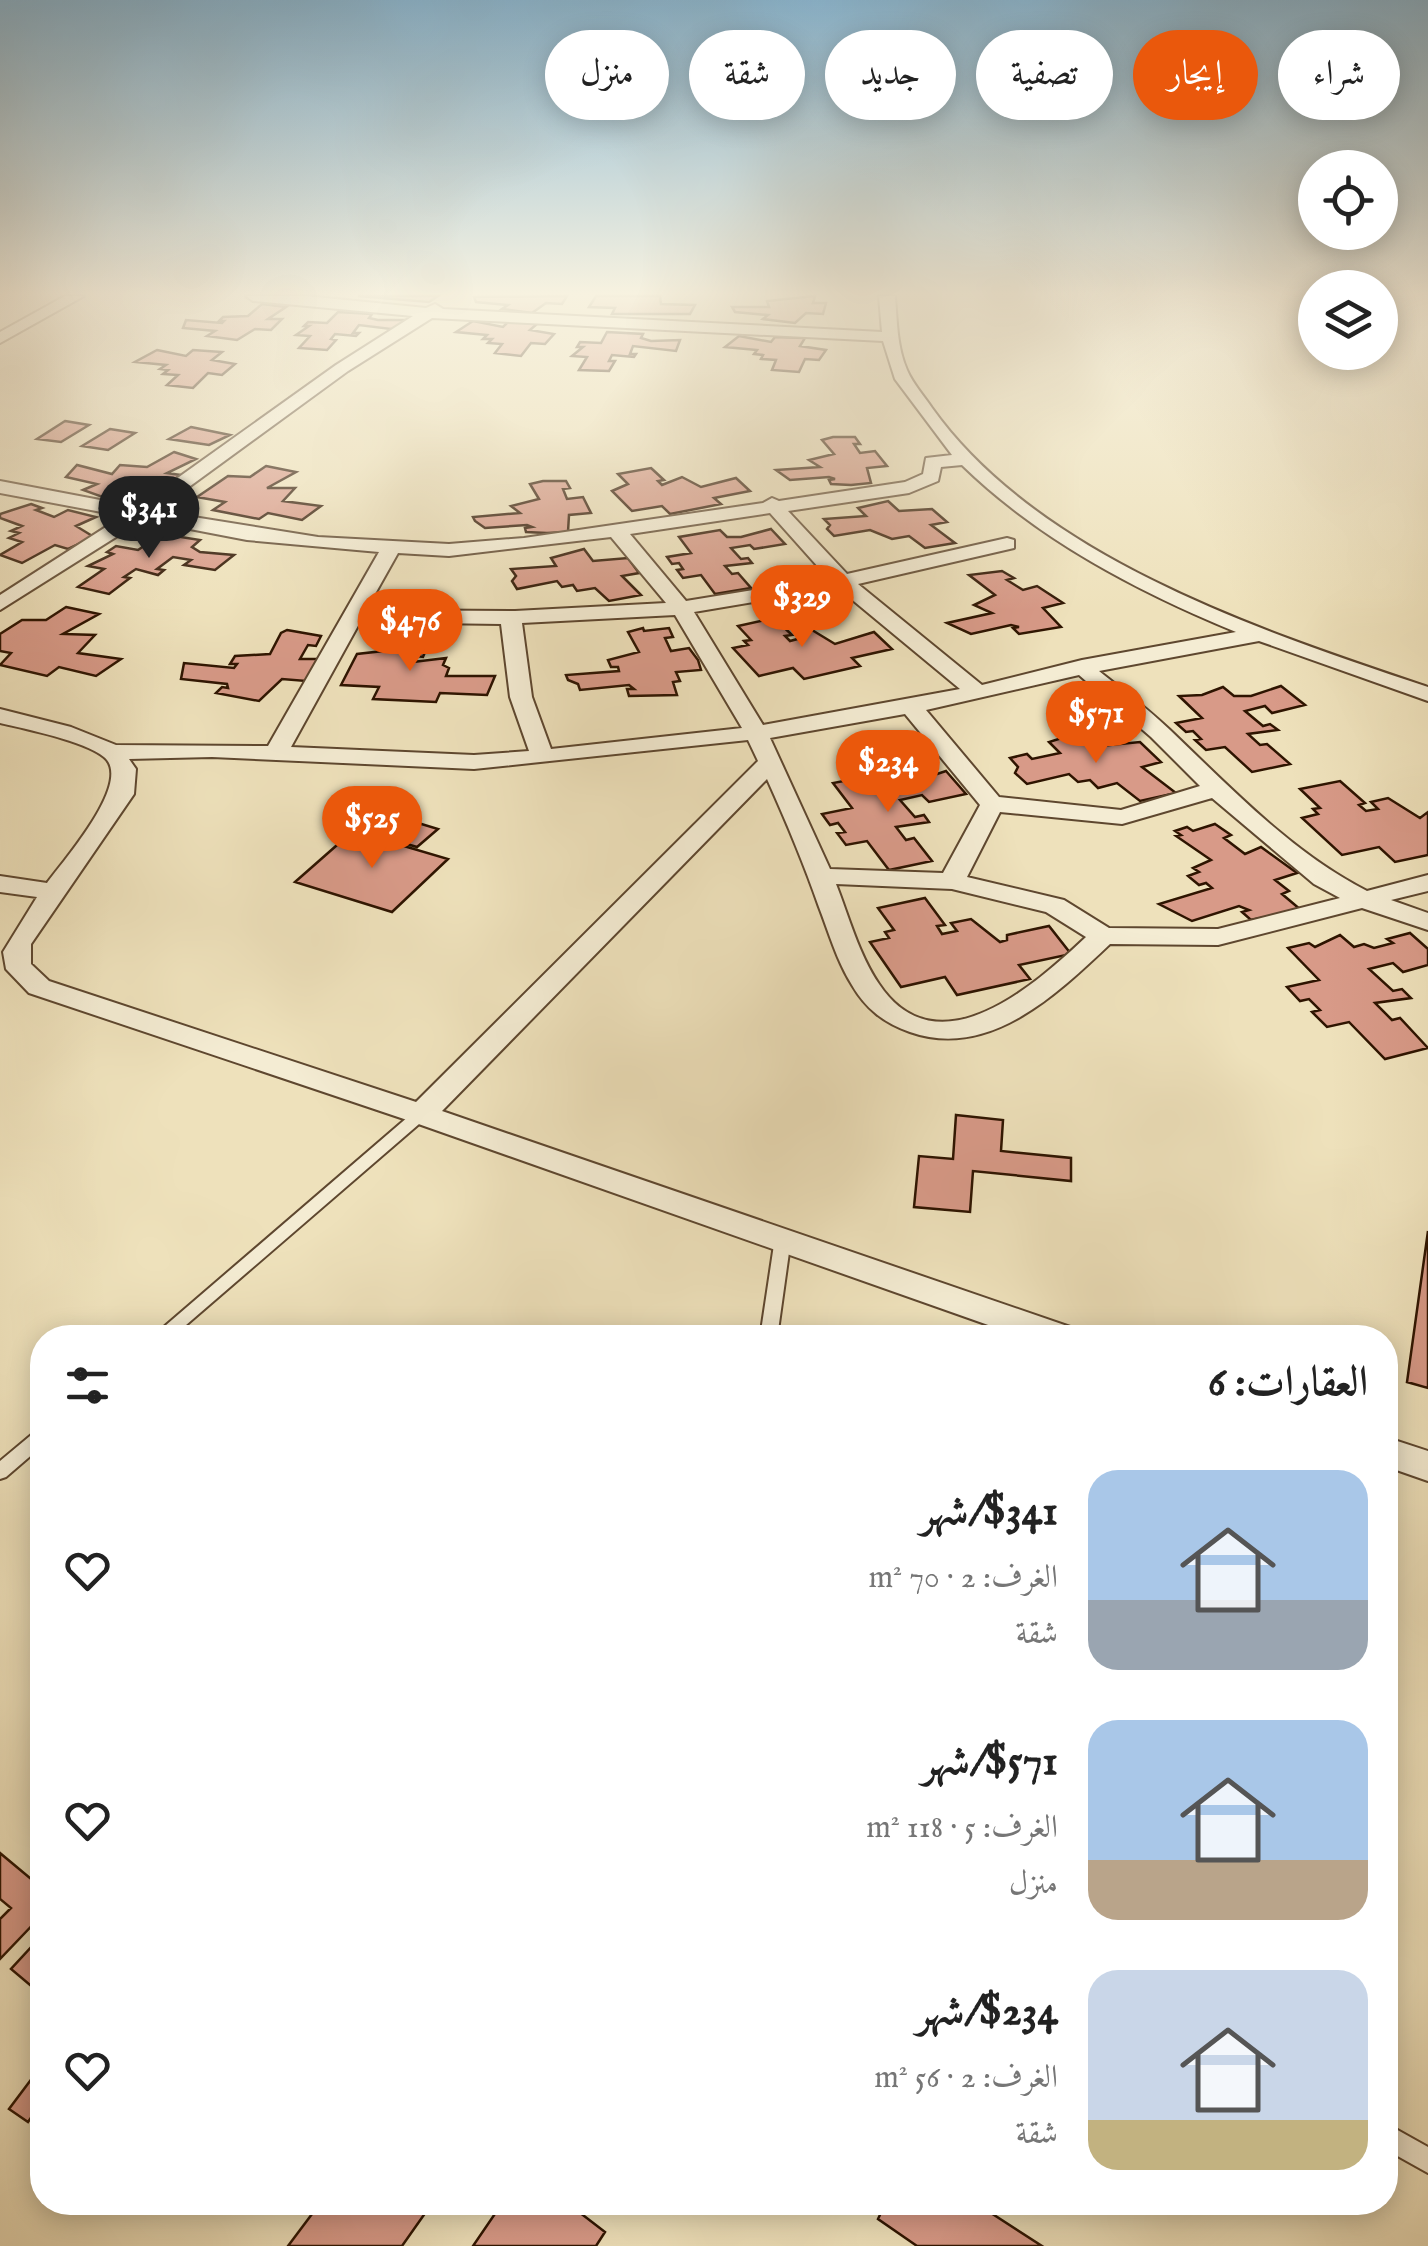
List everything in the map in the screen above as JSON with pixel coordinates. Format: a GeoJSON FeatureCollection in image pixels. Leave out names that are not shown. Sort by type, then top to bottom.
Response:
{"type":"FeatureCollection","features":[{"type":"Feature","properties":{"kind":"street"},"geometry":{"type":"LineString","coordinates":[[0,604],[142,513],[297,401]]}},
{"type":"Feature","properties":{"kind":"street"},"geometry":{"type":"LineString","coordinates":[[917,401],[965,459],[1029,512],[1124,572],[1263,634],[1428,694]]}},
{"type":"Feature","properties":{"kind":"street"},"geometry":{"type":"LineString","coordinates":[[0,487],[248,534],[391,548],[484,549],[908,486],[932,478],[932,462],[965,459]]}},
{"type":"Feature","properties":{"kind":"street"},"geometry":{"type":"LineString","coordinates":[[772,504],[841,580],[978,692]]}},
{"type":"Feature","properties":{"kind":"street"},"geometry":{"type":"LineString","coordinates":[[614,528],[681,608],[758,730],[821,876],[852,960],[873,1000],[904,1021],[923,1028],[954,1030],[998,1018],[1039,994],[1103,936]]}},
{"type":"Feature","properties":{"kind":"street"},"geometry":{"type":"LineString","coordinates":[[352,616],[511,619],[681,608],[841,580],[1008,544]]}},
{"type":"Feature","properties":{"kind":"street"},"geometry":{"type":"LineString","coordinates":[[275,754],[391,548]]}},
{"type":"Feature","properties":{"kind":"street"},"geometry":{"type":"LineString","coordinates":[[511,619],[521,698],[542,756]]}},
{"type":"Feature","properties":{"kind":"street"},"geometry":{"type":"LineString","coordinates":[[0,716],[63,732],[113,752],[212,750],[474,762],[758,730],[911,707],[1161,648],[1263,634]]}},
{"type":"Feature","properties":{"kind":"street"},"geometry":{"type":"LineString","coordinates":[[1082,666],[1160,732],[1216,789],[1322,879],[1428,922]]}},
{"type":"Feature","properties":{"kind":"street"},"geometry":{"type":"LineString","coordinates":[[911,707],[992,804],[1122,818],[1216,789]]}},
{"type":"Feature","properties":{"kind":"street"},"geometry":{"type":"LineString","coordinates":[[113,752],[124,769],[122,794],[18,944],[8,970],[39,987],[422,1114],[1027,1325]]}},
{"type":"Feature","properties":{"kind":"street"},"geometry":{"type":"LineString","coordinates":[[422,1114],[771,761]]}},
{"type":"Feature","properties":{"kind":"street"},"geometry":{"type":"LineString","coordinates":[[952,881],[992,804]]}},
{"type":"Feature","properties":{"kind":"street"},"geometry":{"type":"LineString","coordinates":[[821,876],[952,881],[1055,906],[1103,936],[1207,939],[1428,883]]}},
{"type":"Feature","properties":{"kind":"street"},"geometry":{"type":"LineString","coordinates":[[0,884],[54,892]]}},
{"type":"Feature","properties":{"kind":"street"},"geometry":{"type":"LineString","coordinates":[[1398,1456],[1428,1466]]}},
{"type":"Feature","properties":{"kind":"lane"},"geometry":{"type":"LineString","coordinates":[[174,1325],[422,1114]]}},
{"type":"Feature","properties":{"kind":"lane"},"geometry":{"type":"LineString","coordinates":[[770,1325],[783,1238]]}},
{"type":"Feature","properties":{"kind":"lane"},"geometry":{"type":"LineString","coordinates":[[0,1472],[30,1446]]}},
{"type":"Feature","properties":{"kind":"lane"},"geometry":{"type":"LineString","coordinates":[[1398,2143],[1428,2161]]}},
{"type":"Feature","properties":{"kind":"building"},"geometry":{"type":"Polygon","coordinates":[[[65,421],[89,425],[61,442],[37,439],[65,421]]]}},
{"type":"Feature","properties":{"kind":"building"},"geometry":{"type":"Polygon","coordinates":[[[191,427],[230,435],[209,445],[169,439],[191,427]]]}},
{"type":"Feature","properties":{"kind":"building"},"geometry":{"type":"Polygon","coordinates":[[[110,429],[135,433],[108,450],[82,446],[110,429]]]}},
{"type":"Feature","properties":{"kind":"building"},"geometry":{"type":"Polygon","coordinates":[[[855,437],[860,444],[854,444],[860,453],[875,451],[887,466],[867,468],[871,483],[851,485],[831,484],[829,480],[835,479],[829,477],[790,480],[776,470],[820,467],[809,460],[834,454],[822,440],[855,437]]]}},
{"type":"Feature","properties":{"kind":"building"},"geometry":{"type":"Polygon","coordinates":[[[174,452],[196,459],[167,473],[181,475],[158,490],[141,486],[111,500],[83,490],[97,484],[66,477],[77,465],[112,474],[120,465],[147,467],[174,452]]]}},
{"type":"Feature","properties":{"kind":"building"},"geometry":{"type":"Polygon","coordinates":[[[266,466],[296,472],[267,488],[295,488],[283,501],[321,506],[302,520],[268,513],[259,519],[213,510],[225,502],[197,497],[228,476],[250,477],[266,466]]]}},
{"type":"Feature","properties":{"kind":"building"},"geometry":{"type":"Polygon","coordinates":[[[651,468],[664,480],[658,481],[662,485],[682,477],[701,487],[736,478],[750,491],[714,498],[721,504],[670,514],[662,506],[632,511],[612,491],[628,484],[618,474],[651,468]]]}},
{"type":"Feature","properties":{"kind":"building"},"geometry":{"type":"Polygon","coordinates":[[[566,481],[570,488],[563,489],[567,499],[583,497],[591,513],[569,515],[568,532],[526,532],[525,528],[532,527],[527,525],[485,528],[475,521],[473,517],[520,513],[511,506],[539,499],[530,484],[566,481]]]}},
{"type":"Feature","properties":{"kind":"building"},"geometry":{"type":"Polygon","coordinates":[[[888,501],[899,511],[932,509],[947,522],[931,525],[955,543],[925,548],[909,536],[892,539],[870,530],[834,536],[827,529],[830,525],[824,519],[866,516],[858,508],[888,501]]]}},
{"type":"Feature","properties":{"kind":"building"},"geometry":{"type":"Polygon","coordinates":[[[31,504],[54,517],[68,510],[96,517],[76,526],[94,537],[68,549],[55,545],[22,563],[0,555],[22,542],[9,538],[19,533],[11,531],[22,526],[0,518],[0,514],[31,504]]]}},
{"type":"Feature","properties":{"kind":"building"},"geometry":{"type":"Polygon","coordinates":[[[771,529],[785,544],[731,548],[741,559],[748,558],[752,563],[725,566],[732,574],[738,573],[751,588],[715,594],[701,575],[683,578],[677,570],[683,569],[679,563],[672,564],[667,557],[691,553],[679,537],[720,530],[727,537],[741,537],[771,529]]]}},
{"type":"Feature","properties":{"kind":"building"},"geometry":{"type":"Polygon","coordinates":[[[162,534],[200,540],[192,547],[200,552],[234,555],[215,570],[184,565],[191,560],[173,557],[157,569],[164,570],[158,575],[136,569],[109,594],[78,587],[104,569],[88,566],[113,554],[107,552],[116,546],[138,550],[162,534]]]}},
{"type":"Feature","properties":{"kind":"building"},"geometry":{"type":"Polygon","coordinates":[[[584,549],[593,561],[628,558],[639,573],[622,576],[641,595],[609,601],[595,588],[577,591],[573,585],[562,587],[557,581],[517,589],[512,581],[516,576],[511,569],[556,566],[551,558],[584,549]]]}},
{"type":"Feature","properties":{"kind":"building"},"geometry":{"type":"Polygon","coordinates":[[[1002,571],[1014,578],[1007,580],[1023,590],[1037,586],[1063,603],[1043,608],[1061,627],[1019,634],[1013,628],[1019,627],[1011,625],[971,634],[947,623],[992,613],[974,605],[995,595],[969,575],[1002,571]]]}},
{"type":"Feature","properties":{"kind":"building"},"geometry":{"type":"Polygon","coordinates":[[[66,607],[99,614],[63,634],[95,635],[78,653],[121,659],[96,676],[59,667],[47,676],[0,665],[11,653],[0,651],[0,634],[22,620],[46,620],[66,607]]]}},
{"type":"Feature","properties":{"kind":"building"},"geometry":{"type":"Polygon","coordinates":[[[774,618],[792,635],[785,636],[790,641],[801,638],[796,633],[812,630],[835,644],[874,632],[892,649],[852,658],[860,666],[804,679],[793,668],[759,676],[733,648],[748,645],[744,641],[751,640],[738,626],[774,618]]]}},
{"type":"Feature","properties":{"kind":"building"},"geometry":{"type":"Polygon","coordinates":[[[669,628],[673,637],[665,638],[671,651],[689,648],[698,660],[701,670],[676,672],[680,681],[673,682],[677,695],[629,696],[627,689],[634,689],[629,685],[580,690],[578,684],[568,680],[566,675],[619,671],[608,660],[639,652],[628,632],[669,628]]]}},
{"type":"Feature","properties":{"kind":"building"},"geometry":{"type":"Polygon","coordinates":[[[287,630],[321,636],[316,646],[308,645],[300,659],[319,659],[306,681],[282,679],[259,701],[216,693],[222,687],[228,688],[227,684],[181,679],[184,663],[234,668],[237,664],[230,664],[235,656],[270,654],[281,633],[287,630]]]}},
{"type":"Feature","properties":{"kind":"building"},"geometry":{"type":"Polygon","coordinates":[[[391,636],[431,638],[423,657],[416,656],[413,662],[446,658],[446,676],[495,676],[487,695],[440,693],[436,702],[373,699],[379,687],[341,685],[357,654],[383,651],[391,636]]]}},
{"type":"Feature","properties":{"kind":"building"},"geometry":{"type":"Polygon","coordinates":[[[1281,686],[1305,705],[1272,713],[1265,706],[1245,711],[1263,726],[1270,724],[1278,730],[1248,734],[1290,764],[1252,772],[1225,747],[1206,750],[1195,740],[1201,739],[1193,731],[1186,732],[1176,723],[1202,718],[1179,696],[1202,695],[1223,687],[1234,696],[1251,696],[1281,686]]]}},
{"type":"Feature","properties":{"kind":"building"},"geometry":{"type":"Polygon","coordinates":[[[1084,731],[1100,746],[1140,742],[1161,762],[1142,767],[1176,793],[1140,801],[1117,783],[1098,788],[1090,780],[1078,782],[1069,774],[1027,784],[1015,773],[1018,767],[1010,758],[1027,754],[1032,759],[1060,753],[1049,742],[1084,731]]]}},
{"type":"Feature","properties":{"kind":"building"},"geometry":{"type":"Polygon","coordinates":[[[946,771],[966,794],[929,802],[922,795],[900,800],[915,817],[924,815],[929,822],[896,827],[906,840],[914,838],[932,861],[889,870],[867,841],[846,845],[837,833],[845,832],[838,823],[830,825],[822,814],[852,808],[833,783],[854,779],[858,782],[883,773],[893,782],[910,783],[946,771]]]}},
{"type":"Feature","properties":{"kind":"building"},"geometry":{"type":"Polygon","coordinates":[[[1340,781],[1365,803],[1359,805],[1366,811],[1378,809],[1371,802],[1388,798],[1420,818],[1428,812],[1428,855],[1395,862],[1379,847],[1342,855],[1302,818],[1318,814],[1313,809],[1320,808],[1300,789],[1340,781]]]}},
{"type":"Feature","properties":{"kind":"building"},"geometry":{"type":"Polygon","coordinates":[[[405,819],[438,829],[417,847],[380,836],[405,819]]]}},
{"type":"Feature","properties":{"kind":"building"},"geometry":{"type":"Polygon","coordinates":[[[1215,824],[1231,835],[1224,838],[1245,854],[1261,847],[1297,873],[1275,880],[1289,891],[1282,894],[1301,910],[1251,920],[1242,912],[1249,910],[1239,906],[1192,921],[1159,904],[1212,888],[1206,883],[1199,885],[1188,876],[1199,872],[1193,868],[1211,860],[1176,836],[1181,835],[1175,831],[1187,827],[1193,831],[1215,824]]]}},
{"type":"Feature","properties":{"kind":"building"},"geometry":{"type":"Polygon","coordinates":[[[353,831],[448,859],[392,912],[295,882],[353,831]]]}},
{"type":"Feature","properties":{"kind":"building"},"geometry":{"type":"Polygon","coordinates":[[[925,898],[945,925],[937,926],[942,934],[957,931],[951,923],[971,919],[1000,942],[1007,940],[1007,935],[1049,926],[1071,954],[1019,965],[1030,979],[957,995],[945,977],[901,987],[870,942],[889,938],[885,932],[894,930],[878,908],[925,898]]]}},
{"type":"Feature","properties":{"kind":"building"},"geometry":{"type":"Polygon","coordinates":[[[1410,933],[1428,949],[1428,965],[1403,972],[1393,963],[1369,969],[1393,991],[1402,989],[1411,998],[1375,1003],[1392,1020],[1400,1018],[1428,1048],[1385,1059],[1349,1022],[1327,1027],[1312,1012],[1320,1010],[1309,999],[1300,1001],[1287,987],[1319,980],[1288,948],[1309,943],[1315,947],[1340,935],[1354,947],[1364,944],[1374,948],[1393,943],[1387,939],[1410,933]]]}},
{"type":"Feature","properties":{"kind":"building"},"geometry":{"type":"Polygon","coordinates":[[[956,1115],[1003,1120],[1001,1151],[1071,1158],[1071,1181],[973,1171],[970,1212],[914,1207],[919,1156],[953,1159],[956,1115]]]}},
{"type":"Feature","properties":{"kind":"building"},"geometry":{"type":"Polygon","coordinates":[[[1428,1231],[1428,1388],[1407,1382],[1428,1231]]]}},
{"type":"Feature","properties":{"kind":"building"},"geometry":{"type":"Polygon","coordinates":[[[0,1853],[30,1878],[30,1928],[0,1959],[0,1919],[11,1908],[0,1899],[0,1853]]]}},
{"type":"Feature","properties":{"kind":"building"},"geometry":{"type":"Polygon","coordinates":[[[30,1948],[30,1985],[11,1969],[30,1948]]]}},
{"type":"Feature","properties":{"kind":"building"},"geometry":{"type":"Polygon","coordinates":[[[30,2081],[28,2122],[9,2109],[30,2081]]]}},
{"type":"Feature","properties":{"kind":"building"},"geometry":{"type":"Polygon","coordinates":[[[311,2215],[424,2215],[402,2246],[288,2246],[311,2215]]]}},
{"type":"Feature","properties":{"kind":"building"},"geometry":{"type":"Polygon","coordinates":[[[494,2215],[583,2215],[605,2232],[596,2246],[473,2246],[494,2215]]]}},
{"type":"Feature","properties":{"kind":"building"},"geometry":{"type":"Polygon","coordinates":[[[880,2215],[994,2215],[1042,2246],[917,2246],[878,2219],[880,2215]]]}}]}
